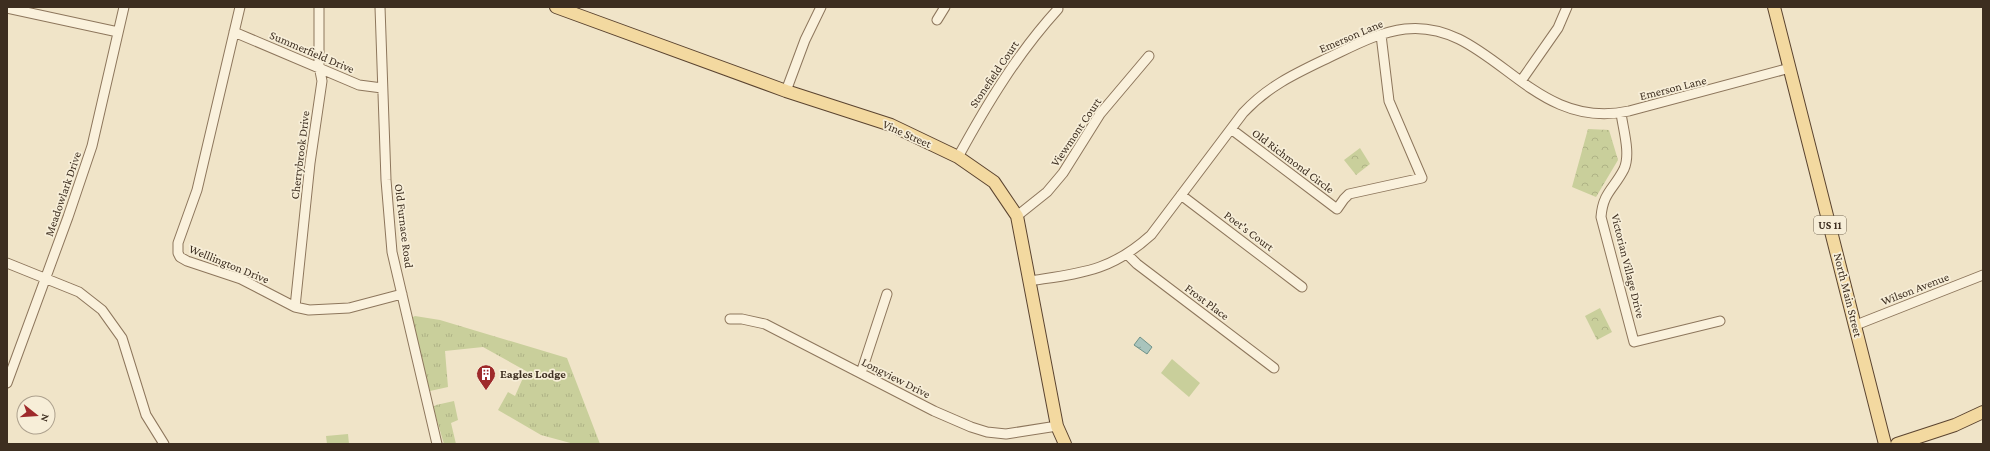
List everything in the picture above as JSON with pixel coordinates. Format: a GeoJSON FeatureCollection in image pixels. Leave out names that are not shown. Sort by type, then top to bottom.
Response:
{"type":"FeatureCollection","features":[{"type":"Feature","properties":{"kind":"main road","name":"Vine Street"},"geometry":{"type":"LineString","coordinates":[[556,7],[786,91],[891,125],[958,157],[994,182],[1017,216],[1057,426],[1065,444]]}},
{"type":"Feature","properties":{"kind":"main road","name":"North Main Street"},"geometry":{"type":"LineString","coordinates":[[1774,7],[1885,444]]}},
{"type":"Feature","properties":{"kind":"main road"},"geometry":{"type":"LineString","coordinates":[[1897,444],[1949,427],[1983,412]]}},
{"type":"Feature","properties":{"kind":"street","name":"Meadowlark Drive"},"geometry":{"type":"LineString","coordinates":[[7,383],[46,278],[92,146],[124,7]]}},
{"type":"Feature","properties":{"kind":"street","name":"Welllington Drive"},"geometry":{"type":"LineString","coordinates":[[240,7],[198,190],[178,243],[178,253],[180,257],[187,261],[241,279],[295,307],[309,310],[349,308],[402,294]]}},
{"type":"Feature","properties":{"kind":"street","name":"Cherrybrook Drive"},"geometry":{"type":"LineString","coordinates":[[295,307],[310,162],[322,81],[319,66],[319,7]]}},
{"type":"Feature","properties":{"kind":"street","name":"Old Furnace Road"},"geometry":{"type":"LineString","coordinates":[[380,7],[386,180],[392,244],[402,294],[437,444]]}},
{"type":"Feature","properties":{"kind":"street"},"geometry":{"type":"LineString","coordinates":[[786,91],[802,47],[821,7]]}},
{"type":"Feature","properties":{"kind":"street"},"geometry":{"type":"LineString","coordinates":[[937,20],[944,7]]}},
{"type":"Feature","properties":{"kind":"street"},"geometry":{"type":"LineString","coordinates":[[1521,81],[1558,28],[1567,7]]}},
{"type":"Feature","properties":{"kind":"street"},"geometry":{"type":"LineString","coordinates":[[7,8],[118,32]]}},
{"type":"Feature","properties":{"kind":"street","name":"Stonefield Court"},"geometry":{"type":"LineString","coordinates":[[958,157],[1004,77],[1031,40],[1058,9]]}},
{"type":"Feature","properties":{"kind":"street","name":"Emerson Lane"},"geometry":{"type":"LineString","coordinates":[[1029,281],[1099,268],[1127,254],[1150,235],[1231,129],[1257,98],[1271,87],[1356,44],[1381,35],[1406,29],[1438,31],[1458,39],[1473,48],[1548,100],[1576,111],[1600,115],[1621,113],[1790,68]]}},
{"type":"Feature","properties":{"kind":"street","name":"Summerfield Drive"},"geometry":{"type":"LineString","coordinates":[[234,32],[319,66],[359,84],[382,88]]}},
{"type":"Feature","properties":{"kind":"street","name":"Old Richmond Circle"},"geometry":{"type":"LineString","coordinates":[[1231,129],[1337,209],[1349,194],[1422,178],[1389,101],[1381,35]]}},
{"type":"Feature","properties":{"kind":"street","name":"Viewmont Court"},"geometry":{"type":"LineString","coordinates":[[1017,216],[1048,192],[1063,173],[1096,118],[1149,56]]}},
{"type":"Feature","properties":{"kind":"street","name":"Victorian Village Drive"},"geometry":{"type":"LineString","coordinates":[[1621,113],[1626,157],[1624,169],[1609,189],[1602,204],[1602,217],[1634,342],[1720,320]]}},
{"type":"Feature","properties":{"kind":"street","name":"Poet's Court"},"geometry":{"type":"LineString","coordinates":[[1181,195],[1302,287]]}},
{"type":"Feature","properties":{"kind":"street","name":"Frost Place"},"geometry":{"type":"LineString","coordinates":[[1127,254],[1137,264],[1274,368]]}},
{"type":"Feature","properties":{"kind":"street"},"geometry":{"type":"LineString","coordinates":[[7,263],[79,292],[102,310],[122,338],[146,415],[164,444]]}},
{"type":"Feature","properties":{"kind":"street","name":"Wilson Avenue"},"geometry":{"type":"LineString","coordinates":[[1856,325],[1983,275]]}},
{"type":"Feature","properties":{"kind":"street"},"geometry":{"type":"LineString","coordinates":[[861,373],[887,294]]}},
{"type":"Feature","properties":{"kind":"street","name":"Longview Drive"},"geometry":{"type":"LineString","coordinates":[[730,319],[742,319],[765,324],[934,411],[979,430],[1011,434],[1057,426]]}},
{"type":"Feature","properties":{"kind":"green space"},"geometry":{"type":"Polygon","coordinates":[[[1588,129],[1609,130],[1618,160],[1596,197],[1572,187],[1588,129]]]}},
{"type":"Feature","properties":{"kind":"green space"},"geometry":{"type":"Polygon","coordinates":[[[1360,148],[1370,164],[1356,175],[1344,160],[1360,148]]]}},
{"type":"Feature","properties":{"kind":"green space"},"geometry":{"type":"Polygon","coordinates":[[[1600,308],[1612,332],[1597,340],[1585,316],[1600,308]]]}},
{"type":"Feature","properties":{"kind":"green space"},"geometry":{"type":"Polygon","coordinates":[[[415,316],[440,320],[567,358],[600,444],[574,444],[541,435],[498,410],[508,392],[515,396],[526,371],[483,347],[445,351],[448,387],[430,391],[409,319],[415,316]]]}},
{"type":"Feature","properties":{"kind":"green space"},"geometry":{"type":"Polygon","coordinates":[[[1172,359],[1200,383],[1189,397],[1161,373],[1172,359]]]}},
{"type":"Feature","properties":{"kind":"green space"},"geometry":{"type":"Polygon","coordinates":[[[454,401],[458,420],[451,423],[456,444],[444,444],[433,407],[454,401]]]}},
{"type":"Feature","properties":{"kind":"green space"},"geometry":{"type":"Polygon","coordinates":[[[348,434],[349,444],[327,444],[326,436],[348,434]]]}},
{"type":"Feature","properties":{"kind":"water"},"geometry":{"type":"Polygon","coordinates":[[[1140,337],[1152,347],[1147,354],[1134,345],[1140,337]]]}},
{"type":"Feature","properties":{"kind":"place","name":"Eagles Lodge"},"geometry":{"type":"Point","coordinates":[486,391]}}]}
